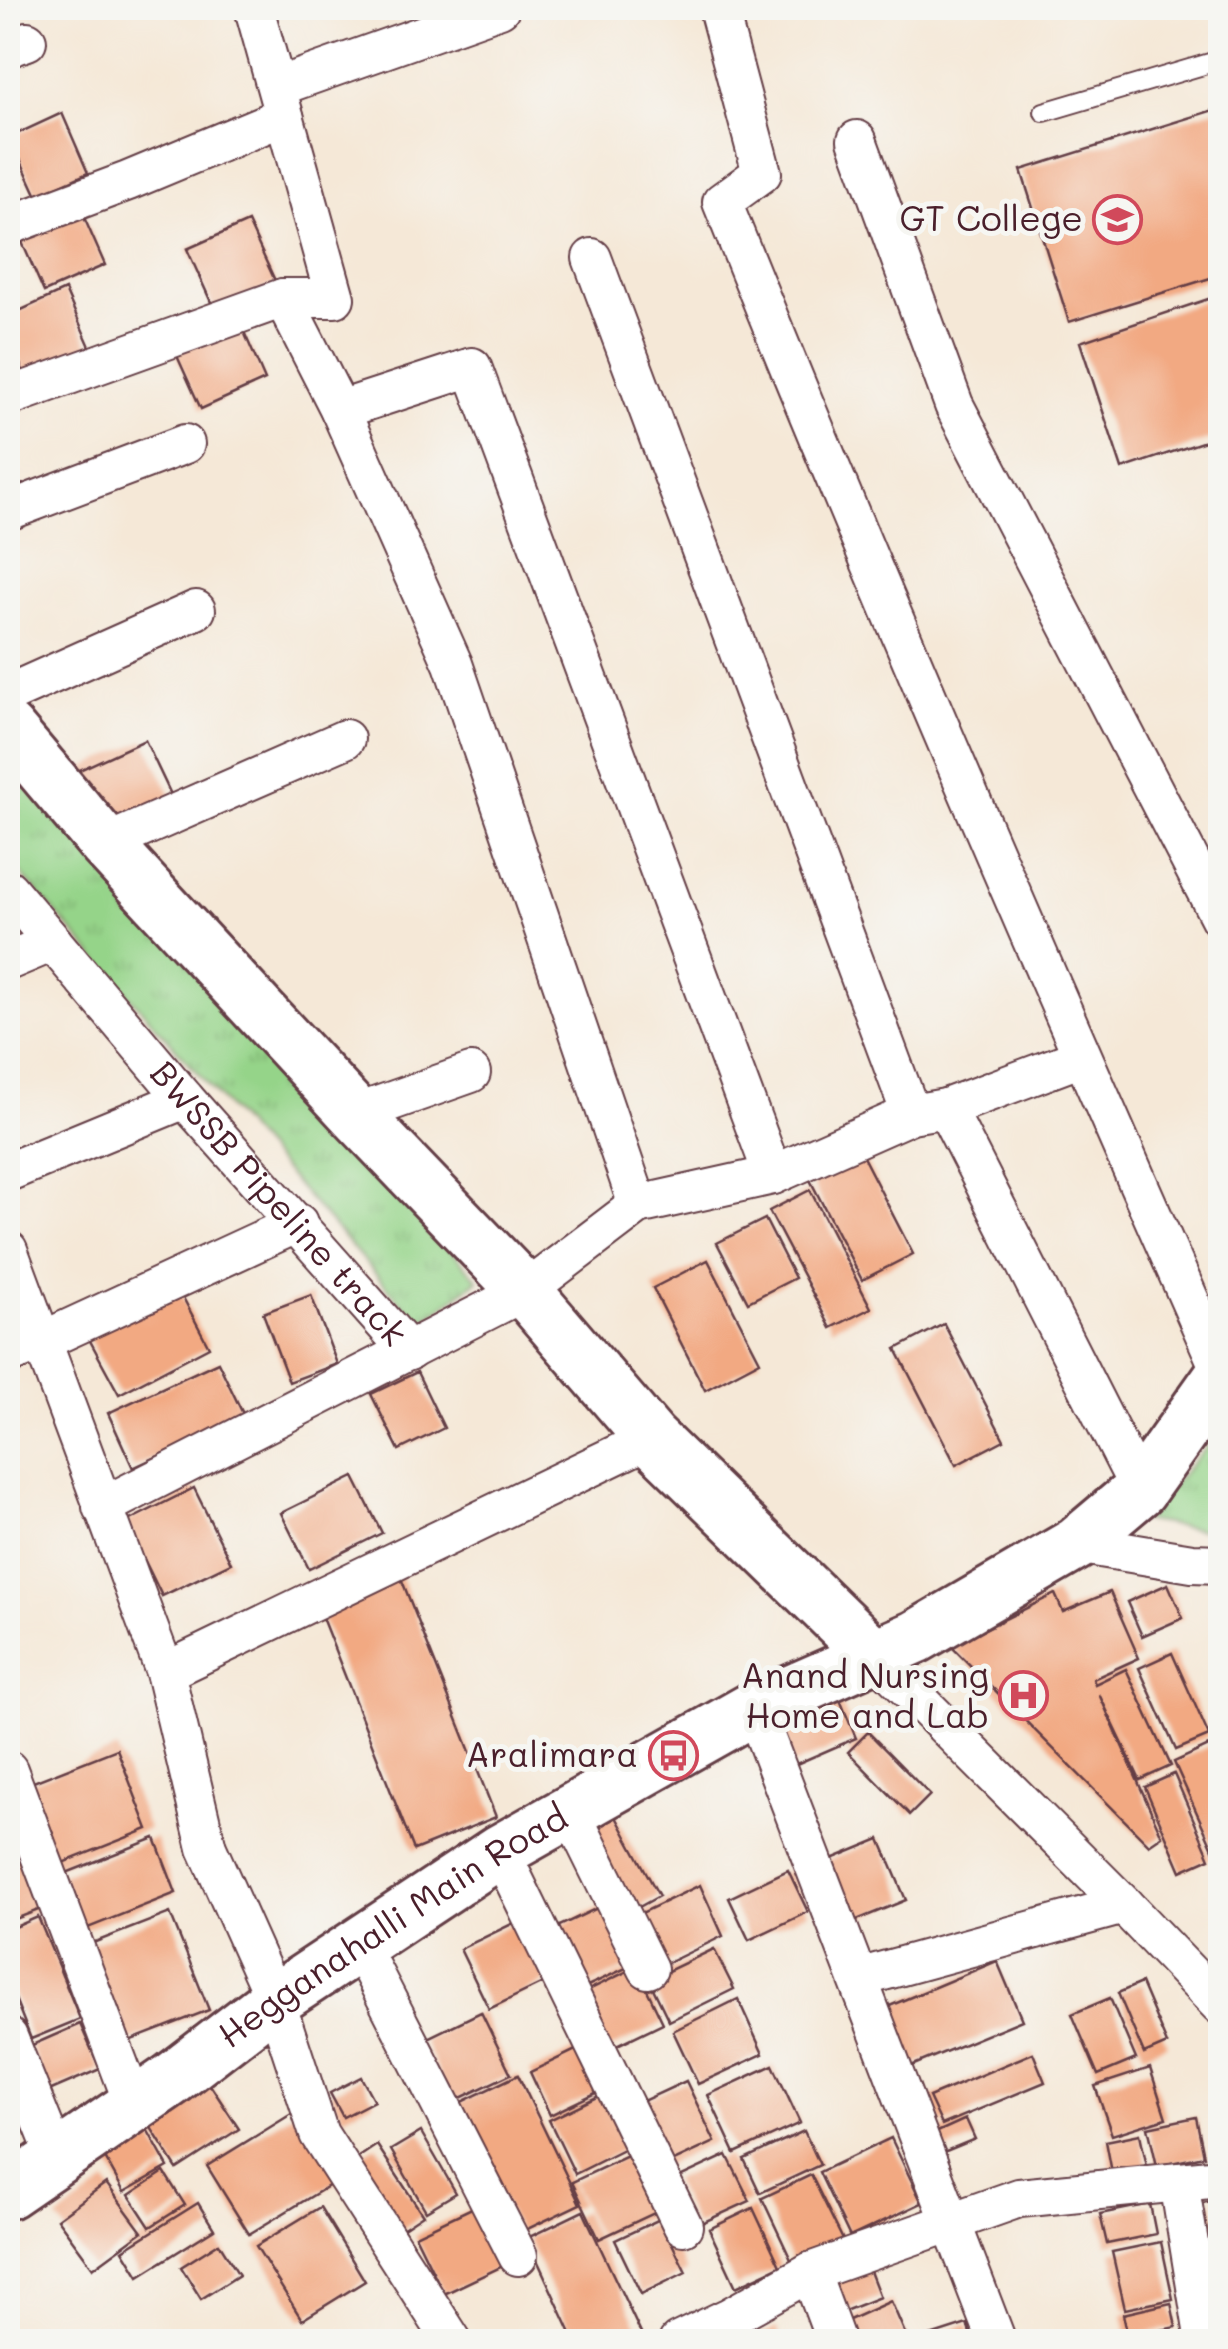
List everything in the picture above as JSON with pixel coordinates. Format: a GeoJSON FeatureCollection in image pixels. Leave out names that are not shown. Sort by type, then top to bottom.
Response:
{"type":"FeatureCollection","features":[{"type":"Feature","properties":{"kind":"main road"},"geometry":{"type":"LineString","coordinates":[[8,729],[106,844],[525,1291],[651,1438],[875,1656]]}},
{"type":"Feature","properties":{"kind":"main road","name":"Hegganahalli Main Road"},"geometry":{"type":"LineString","coordinates":[[8,2192],[275,2000],[500,1851],[754,1708],[930,1628],[1076,1544],[1140,1490],[1220,1377]]}},
{"type":"Feature","properties":{"kind":"street"},"geometry":{"type":"LineString","coordinates":[[8,397],[282,298],[336,298],[254,8]]}},
{"type":"Feature","properties":{"kind":"street"},"geometry":{"type":"LineString","coordinates":[[8,226],[128,181],[280,101],[500,8]]}},
{"type":"Feature","properties":{"kind":"street"},"geometry":{"type":"LineString","coordinates":[[718,8],[762,172],[722,202],[1082,1057],[1220,1369]]}},
{"type":"Feature","properties":{"kind":"street"},"geometry":{"type":"LineString","coordinates":[[857,140],[954,404],[1220,918]]}},
{"type":"Feature","properties":{"kind":"street"},"geometry":{"type":"LineString","coordinates":[[592,258],[928,1111],[1140,1490]]}},
{"type":"Feature","properties":{"kind":"street"},"geometry":{"type":"LineString","coordinates":[[282,298],[340,410],[453,664],[638,1205],[773,1176],[928,1111],[1082,1057]]}},
{"type":"Feature","properties":{"kind":"street"},"geometry":{"type":"LineString","coordinates":[[340,410],[472,367],[773,1176]]}},
{"type":"Feature","properties":{"kind":"street"},"geometry":{"type":"LineString","coordinates":[[8,510],[185,444]]}},
{"type":"Feature","properties":{"kind":"street"},"geometry":{"type":"LineString","coordinates":[[8,694],[196,610]]}},
{"type":"Feature","properties":{"kind":"street"},"geometry":{"type":"LineString","coordinates":[[106,844],[344,739]]}},
{"type":"Feature","properties":{"kind":"street","name":"BWSSB Pipeline track"},"geometry":{"type":"LineString","coordinates":[[8,889],[185,1099],[409,1351],[525,1291],[638,1205]]}},
{"type":"Feature","properties":{"kind":"street"},"geometry":{"type":"LineString","coordinates":[[8,961],[54,942]]}},
{"type":"Feature","properties":{"kind":"street"},"geometry":{"type":"LineString","coordinates":[[355,1114],[471,1074]]}},
{"type":"Feature","properties":{"kind":"street"},"geometry":{"type":"LineString","coordinates":[[8,1172],[185,1099]]}},
{"type":"Feature","properties":{"kind":"street"},"geometry":{"type":"LineString","coordinates":[[25,1348],[298,1223]]}},
{"type":"Feature","properties":{"kind":"street"},"geometry":{"type":"LineString","coordinates":[[8,1250],[25,1348],[102,1507],[165,1672],[207,1848],[275,2000],[319,2134],[453,2342]]}},
{"type":"Feature","properties":{"kind":"street"},"geometry":{"type":"LineString","coordinates":[[102,1507],[409,1351]]}},
{"type":"Feature","properties":{"kind":"street"},"geometry":{"type":"LineString","coordinates":[[165,1672],[651,1438]]}},
{"type":"Feature","properties":{"kind":"street"},"geometry":{"type":"LineString","coordinates":[[1076,1544],[1220,1564]]}},
{"type":"Feature","properties":{"kind":"street"},"geometry":{"type":"LineString","coordinates":[[875,1656],[1220,2006]]}},
{"type":"Feature","properties":{"kind":"street"},"geometry":{"type":"LineString","coordinates":[[754,1708],[997,2342]]}},
{"type":"Feature","properties":{"kind":"street"},"geometry":{"type":"LineString","coordinates":[[8,1770],[134,2105]]}},
{"type":"Feature","properties":{"kind":"street"},"geometry":{"type":"LineString","coordinates":[[570,1811],[648,1969]]}},
{"type":"Feature","properties":{"kind":"street"},"geometry":{"type":"LineString","coordinates":[[500,1851],[684,2226]]}},
{"type":"Feature","properties":{"kind":"street"},"geometry":{"type":"LineString","coordinates":[[858,1978],[1124,1905]]}},
{"type":"Feature","properties":{"kind":"street"},"geometry":{"type":"LineString","coordinates":[[358,1945],[518,2256]]}},
{"type":"Feature","properties":{"kind":"street"},"geometry":{"type":"LineString","coordinates":[[8,2037],[56,2159]]}},
{"type":"Feature","properties":{"kind":"street"},"geometry":{"type":"LineString","coordinates":[[678,2342],[810,2272],[1019,2198],[1220,2178]]}},
{"type":"Feature","properties":{"kind":"street"},"geometry":{"type":"LineString","coordinates":[[1179,2182],[1205,2342]]}},
{"type":"Feature","properties":{"kind":"street"},"geometry":{"type":"LineString","coordinates":[[810,2272],[836,2342]]}},
{"type":"Feature","properties":{"kind":"lane"},"geometry":{"type":"LineString","coordinates":[[1044,112],[1220,60]]}},
{"type":"Feature","properties":{"kind":"green space"},"geometry":{"type":"Polygon","coordinates":[[[8,748],[478,1280],[420,1324],[8,859],[8,748]]]}},
{"type":"Feature","properties":{"kind":"green space"},"geometry":{"type":"Polygon","coordinates":[[[1220,1433],[1220,1533],[1140,1520],[1220,1433]]]}},
{"type":"Feature","properties":{"kind":"building"},"geometry":{"type":"Polygon","coordinates":[[[1220,108],[1220,275],[1069,322],[1021,170],[1220,108]]]}},
{"type":"Feature","properties":{"kind":"building"},"geometry":{"type":"Polygon","coordinates":[[[62,113],[88,173],[37,196],[10,137],[62,113]]]}},
{"type":"Feature","properties":{"kind":"building"},"geometry":{"type":"Polygon","coordinates":[[[79,206],[105,265],[44,292],[18,233],[79,206]]]}},
{"type":"Feature","properties":{"kind":"building"},"geometry":{"type":"Polygon","coordinates":[[[248,222],[276,283],[215,311],[187,249],[248,222]]]}},
{"type":"Feature","properties":{"kind":"building"},"geometry":{"type":"Polygon","coordinates":[[[65,290],[92,351],[27,380],[8,336],[8,316],[65,290]]]}},
{"type":"Feature","properties":{"kind":"building"},"geometry":{"type":"Polygon","coordinates":[[[1220,295],[1220,436],[1122,469],[1080,342],[1220,295]]]}},
{"type":"Feature","properties":{"kind":"building"},"geometry":{"type":"Polygon","coordinates":[[[238,318],[265,380],[201,409],[173,347],[238,318]]]}},
{"type":"Feature","properties":{"kind":"building"},"geometry":{"type":"Polygon","coordinates":[[[145,740],[174,801],[103,833],[75,772],[145,740]]]}},
{"type":"Feature","properties":{"kind":"building"},"geometry":{"type":"Polygon","coordinates":[[[859,1149],[913,1254],[862,1280],[808,1176],[859,1149]]]}},
{"type":"Feature","properties":{"kind":"building"},"geometry":{"type":"Polygon","coordinates":[[[810,1190],[871,1308],[831,1328],[769,1211],[810,1190]]]}},
{"type":"Feature","properties":{"kind":"building"},"geometry":{"type":"Polygon","coordinates":[[[765,1219],[795,1278],[748,1302],[717,1243],[765,1219]]]}},
{"type":"Feature","properties":{"kind":"building"},"geometry":{"type":"Polygon","coordinates":[[[708,1260],[760,1361],[705,1390],[653,1288],[708,1260]]]}},
{"type":"Feature","properties":{"kind":"building"},"geometry":{"type":"Polygon","coordinates":[[[179,1290],[209,1347],[119,1394],[88,1337],[179,1290]]]}},
{"type":"Feature","properties":{"kind":"building"},"geometry":{"type":"Polygon","coordinates":[[[311,1295],[337,1364],[289,1382],[263,1313],[311,1295]]]}},
{"type":"Feature","properties":{"kind":"building"},"geometry":{"type":"Polygon","coordinates":[[[944,1324],[1004,1440],[956,1465],[896,1349],[944,1324]]]}},
{"type":"Feature","properties":{"kind":"building"},"geometry":{"type":"Polygon","coordinates":[[[218,1362],[244,1416],[133,1468],[108,1413],[218,1362]]]}},
{"type":"Feature","properties":{"kind":"building"},"geometry":{"type":"Polygon","coordinates":[[[417,1372],[444,1428],[399,1450],[371,1394],[417,1372]]]}},
{"type":"Feature","properties":{"kind":"building"},"geometry":{"type":"Polygon","coordinates":[[[354,1477],[382,1533],[309,1569],[281,1513],[354,1477]]]}},
{"type":"Feature","properties":{"kind":"building"},"geometry":{"type":"Polygon","coordinates":[[[194,1488],[231,1563],[162,1596],[126,1522],[194,1488]]]}},
{"type":"Feature","properties":{"kind":"building"},"geometry":{"type":"Polygon","coordinates":[[[397,1568],[496,1817],[414,1850],[315,1600],[397,1568]]]}},
{"type":"Feature","properties":{"kind":"building"},"geometry":{"type":"Polygon","coordinates":[[[1168,1584],[1183,1618],[1142,1636],[1127,1602],[1168,1584]]]}},
{"type":"Feature","properties":{"kind":"building"},"geometry":{"type":"Polygon","coordinates":[[[1110,1592],[1139,1658],[1093,1679],[1095,1684],[1126,1669],[1171,1766],[1140,1780],[1099,1694],[1162,1836],[1149,1845],[951,1646],[1055,1594],[1063,1612],[1110,1592]]]}},
{"type":"Feature","properties":{"kind":"building"},"geometry":{"type":"Polygon","coordinates":[[[1172,1653],[1209,1736],[1176,1750],[1139,1668],[1172,1653]]]}},
{"type":"Feature","properties":{"kind":"building"},"geometry":{"type":"Polygon","coordinates":[[[836,1690],[856,1738],[794,1765],[773,1717],[836,1690]]]}},
{"type":"Feature","properties":{"kind":"building"},"geometry":{"type":"Polygon","coordinates":[[[868,1732],[930,1795],[910,1815],[848,1752],[868,1732]]]}},
{"type":"Feature","properties":{"kind":"building"},"geometry":{"type":"Polygon","coordinates":[[[1213,1744],[1220,1760],[1220,1848],[1214,1851],[1174,1762],[1213,1744]]]}},
{"type":"Feature","properties":{"kind":"building"},"geometry":{"type":"Polygon","coordinates":[[[117,1749],[148,1829],[50,1868],[18,1788],[117,1749]]]}},
{"type":"Feature","properties":{"kind":"building"},"geometry":{"type":"Polygon","coordinates":[[[1174,1774],[1210,1858],[1181,1871],[1145,1787],[1174,1774]]]}},
{"type":"Feature","properties":{"kind":"building"},"geometry":{"type":"Polygon","coordinates":[[[614,1813],[659,1896],[630,1912],[586,1828],[614,1813]]]}},
{"type":"Feature","properties":{"kind":"building"},"geometry":{"type":"Polygon","coordinates":[[[8,1825],[41,1909],[8,1922],[8,1825]]]}},
{"type":"Feature","properties":{"kind":"building"},"geometry":{"type":"Polygon","coordinates":[[[155,1838],[176,1893],[83,1930],[61,1875],[155,1838]]]}},
{"type":"Feature","properties":{"kind":"building"},"geometry":{"type":"Polygon","coordinates":[[[880,1839],[906,1900],[842,1926],[817,1865],[880,1839]]]}},
{"type":"Feature","properties":{"kind":"building"},"geometry":{"type":"Polygon","coordinates":[[[788,1870],[808,1912],[749,1940],[729,1898],[788,1870]]]}},
{"type":"Feature","properties":{"kind":"building"},"geometry":{"type":"Polygon","coordinates":[[[700,1885],[723,1936],[655,1969],[631,1918],[700,1885]]]}},
{"type":"Feature","properties":{"kind":"building"},"geometry":{"type":"Polygon","coordinates":[[[610,1902],[639,1962],[581,1989],[553,1929],[610,1902]]]}},
{"type":"Feature","properties":{"kind":"building"},"geometry":{"type":"Polygon","coordinates":[[[170,1913],[209,2010],[124,2043],[85,1946],[170,1913]]]}},
{"type":"Feature","properties":{"kind":"building"},"geometry":{"type":"Polygon","coordinates":[[[38,1917],[80,2019],[31,2039],[8,1981],[8,1930],[38,1917]]]}},
{"type":"Feature","properties":{"kind":"building"},"geometry":{"type":"Polygon","coordinates":[[[518,1921],[547,1981],[489,2009],[460,1949],[518,1921]]]}},
{"type":"Feature","properties":{"kind":"building"},"geometry":{"type":"Polygon","coordinates":[[[714,1949],[734,1989],[669,2021],[649,1980],[714,1949]]]}},
{"type":"Feature","properties":{"kind":"building"},"geometry":{"type":"Polygon","coordinates":[[[997,1961],[1022,2020],[904,2069],[880,2010],[997,1961]]]}},
{"type":"Feature","properties":{"kind":"building"},"geometry":{"type":"Polygon","coordinates":[[[636,1967],[663,2023],[605,2051],[578,1995],[636,1967]]]}},
{"type":"Feature","properties":{"kind":"building"},"geometry":{"type":"Polygon","coordinates":[[[1141,1983],[1167,2044],[1144,2054],[1118,1993],[1141,1983]]]}},
{"type":"Feature","properties":{"kind":"building"},"geometry":{"type":"Polygon","coordinates":[[[1110,1998],[1136,2059],[1098,2075],[1072,2014],[1110,1998]]]}},
{"type":"Feature","properties":{"kind":"building"},"geometry":{"type":"Polygon","coordinates":[[[738,1999],[763,2054],[698,2084],[673,2031],[738,1999]]]}},
{"type":"Feature","properties":{"kind":"building"},"geometry":{"type":"Polygon","coordinates":[[[481,2012],[511,2074],[452,2102],[423,2040],[481,2012]]]}},
{"type":"Feature","properties":{"kind":"building"},"geometry":{"type":"Polygon","coordinates":[[[80,2024],[100,2069],[49,2091],[30,2046],[80,2024]]]}},
{"type":"Feature","properties":{"kind":"building"},"geometry":{"type":"Polygon","coordinates":[[[584,2046],[604,2089],[550,2115],[530,2072],[584,2046]]]}},
{"type":"Feature","properties":{"kind":"building"},"geometry":{"type":"Polygon","coordinates":[[[1033,2053],[1045,2082],[942,2125],[929,2097],[1033,2053]]]}},
{"type":"Feature","properties":{"kind":"building"},"geometry":{"type":"Polygon","coordinates":[[[8,2062],[33,2127],[8,2137],[8,2062]]]}},
{"type":"Feature","properties":{"kind":"building"},"geometry":{"type":"Polygon","coordinates":[[[773,2065],[800,2123],[735,2153],[708,2095],[773,2065]]]}},
{"type":"Feature","properties":{"kind":"building"},"geometry":{"type":"Polygon","coordinates":[[[199,2068],[239,2129],[177,2169],[138,2107],[199,2068]]]}},
{"type":"Feature","properties":{"kind":"building"},"geometry":{"type":"Polygon","coordinates":[[[1150,2068],[1166,2118],[1112,2135],[1095,2086],[1150,2068]]]}},
{"type":"Feature","properties":{"kind":"building"},"geometry":{"type":"Polygon","coordinates":[[[518,2075],[580,2204],[519,2233],[457,2104],[518,2075]]]}},
{"type":"Feature","properties":{"kind":"building"},"geometry":{"type":"Polygon","coordinates":[[[361,2077],[374,2101],[343,2117],[330,2093],[361,2077]]]}},
{"type":"Feature","properties":{"kind":"building"},"geometry":{"type":"Polygon","coordinates":[[[686,2081],[715,2142],[663,2166],[634,2105],[686,2081]]]}},
{"type":"Feature","properties":{"kind":"building"},"geometry":{"type":"Polygon","coordinates":[[[605,2093],[631,2146],[575,2174],[549,2120],[605,2093]]]}},
{"type":"Feature","properties":{"kind":"building"},"geometry":{"type":"Polygon","coordinates":[[[298,2110],[340,2179],[249,2234],[207,2166],[298,2110]]]}},
{"type":"Feature","properties":{"kind":"building"},"geometry":{"type":"Polygon","coordinates":[[[138,2113],[168,2167],[124,2192],[94,2138],[138,2113]]]}},
{"type":"Feature","properties":{"kind":"building"},"geometry":{"type":"Polygon","coordinates":[[[1196,2117],[1204,2156],[1157,2166],[1148,2127],[1196,2117]]]}},
{"type":"Feature","properties":{"kind":"building"},"geometry":{"type":"Polygon","coordinates":[[[966,2119],[975,2139],[941,2153],[933,2134],[966,2119]]]}},
{"type":"Feature","properties":{"kind":"building"},"geometry":{"type":"Polygon","coordinates":[[[804,2131],[820,2165],[760,2193],[744,2159],[804,2131]]]}},
{"type":"Feature","properties":{"kind":"building"},"geometry":{"type":"Polygon","coordinates":[[[421,2132],[456,2193],[426,2211],[391,2150],[421,2132]]]}},
{"type":"Feature","properties":{"kind":"building"},"geometry":{"type":"Polygon","coordinates":[[[1140,2134],[1149,2176],[1114,2183],[1106,2141],[1140,2134]]]}},
{"type":"Feature","properties":{"kind":"building"},"geometry":{"type":"Polygon","coordinates":[[[891,2138],[922,2203],[850,2237],[819,2172],[891,2138]]]}},
{"type":"Feature","properties":{"kind":"building"},"geometry":{"type":"Polygon","coordinates":[[[377,2145],[423,2215],[396,2233],[350,2163],[377,2145]]]}},
{"type":"Feature","properties":{"kind":"building"},"geometry":{"type":"Polygon","coordinates":[[[634,2153],[661,2210],[599,2239],[572,2182],[634,2153]]]}},
{"type":"Feature","properties":{"kind":"building"},"geometry":{"type":"Polygon","coordinates":[[[727,2155],[750,2201],[695,2226],[673,2180],[727,2155]]]}},
{"type":"Feature","properties":{"kind":"building"},"geometry":{"type":"Polygon","coordinates":[[[164,2172],[185,2205],[150,2227],[129,2195],[164,2172]]]}},
{"type":"Feature","properties":{"kind":"building"},"geometry":{"type":"Polygon","coordinates":[[[811,2175],[844,2242],[794,2266],[762,2198],[811,2175]]]}},
{"type":"Feature","properties":{"kind":"building"},"geometry":{"type":"Polygon","coordinates":[[[106,2183],[142,2232],[93,2268],[57,2219],[106,2183]]]}},
{"type":"Feature","properties":{"kind":"building"},"geometry":{"type":"Polygon","coordinates":[[[1211,2201],[1220,2253],[1200,2258],[1189,2206],[1211,2201]]]}},
{"type":"Feature","properties":{"kind":"building"},"geometry":{"type":"Polygon","coordinates":[[[198,2203],[214,2229],[139,2276],[123,2250],[198,2203]]]}},
{"type":"Feature","properties":{"kind":"building"},"geometry":{"type":"Polygon","coordinates":[[[1150,2204],[1156,2234],[1107,2244],[1100,2214],[1150,2204]]]}},
{"type":"Feature","properties":{"kind":"building"},"geometry":{"type":"Polygon","coordinates":[[[320,2207],[365,2281],[302,2320],[256,2246],[320,2207]]]}},
{"type":"Feature","properties":{"kind":"building"},"geometry":{"type":"Polygon","coordinates":[[[474,2207],[503,2266],[444,2294],[415,2235],[474,2207]]]}},
{"type":"Feature","properties":{"kind":"building"},"geometry":{"type":"Polygon","coordinates":[[[753,2208],[780,2266],[736,2287],[709,2229],[753,2208]]]}},
{"type":"Feature","properties":{"kind":"building"},"geometry":{"type":"Polygon","coordinates":[[[583,2211],[645,2342],[575,2342],[527,2238],[583,2211]]]}},
{"type":"Feature","properties":{"kind":"building"},"geometry":{"type":"Polygon","coordinates":[[[660,2219],[686,2272],[641,2294],[615,2240],[660,2219]]]}},
{"type":"Feature","properties":{"kind":"building"},"geometry":{"type":"Polygon","coordinates":[[[1161,2242],[1173,2299],[1125,2309],[1112,2252],[1161,2242]]]}},
{"type":"Feature","properties":{"kind":"building"},"geometry":{"type":"Polygon","coordinates":[[[219,2243],[239,2275],[201,2299],[181,2267],[219,2243]]]}},
{"type":"Feature","properties":{"kind":"building"},"geometry":{"type":"Polygon","coordinates":[[[1220,2257],[1220,2313],[1210,2316],[1199,2262],[1220,2257]]]}},
{"type":"Feature","properties":{"kind":"building"},"geometry":{"type":"Polygon","coordinates":[[[868,2266],[880,2297],[837,2314],[825,2283],[868,2266]]]}},
{"type":"Feature","properties":{"kind":"building"},"geometry":{"type":"Polygon","coordinates":[[[891,2301],[907,2338],[900,2342],[845,2342],[838,2325],[891,2301]]]}},
{"type":"Feature","properties":{"kind":"building"},"geometry":{"type":"Polygon","coordinates":[[[1171,2303],[1176,2327],[1128,2337],[1123,2314],[1171,2303]]]}},
{"type":"Feature","properties":{"kind":"building"},"geometry":{"type":"Polygon","coordinates":[[[967,2324],[973,2342],[915,2342],[915,2341],[967,2324]]]}},
{"type":"Feature","properties":{"kind":"building"},"geometry":{"type":"Polygon","coordinates":[[[777,2328],[783,2342],[743,2342],[743,2341],[777,2328]]]}},
{"type":"Feature","properties":{"kind":"place","name":"GT College"},"geometry":{"type":"Point","coordinates":[1118,219]}},
{"type":"Feature","properties":{"kind":"place","name":"Anand Nursing Home and Lab"},"geometry":{"type":"Point","coordinates":[1024,1696]}},
{"type":"Feature","properties":{"kind":"place","name":"Aralimara"},"geometry":{"type":"Point","coordinates":[673,1755]}}]}
